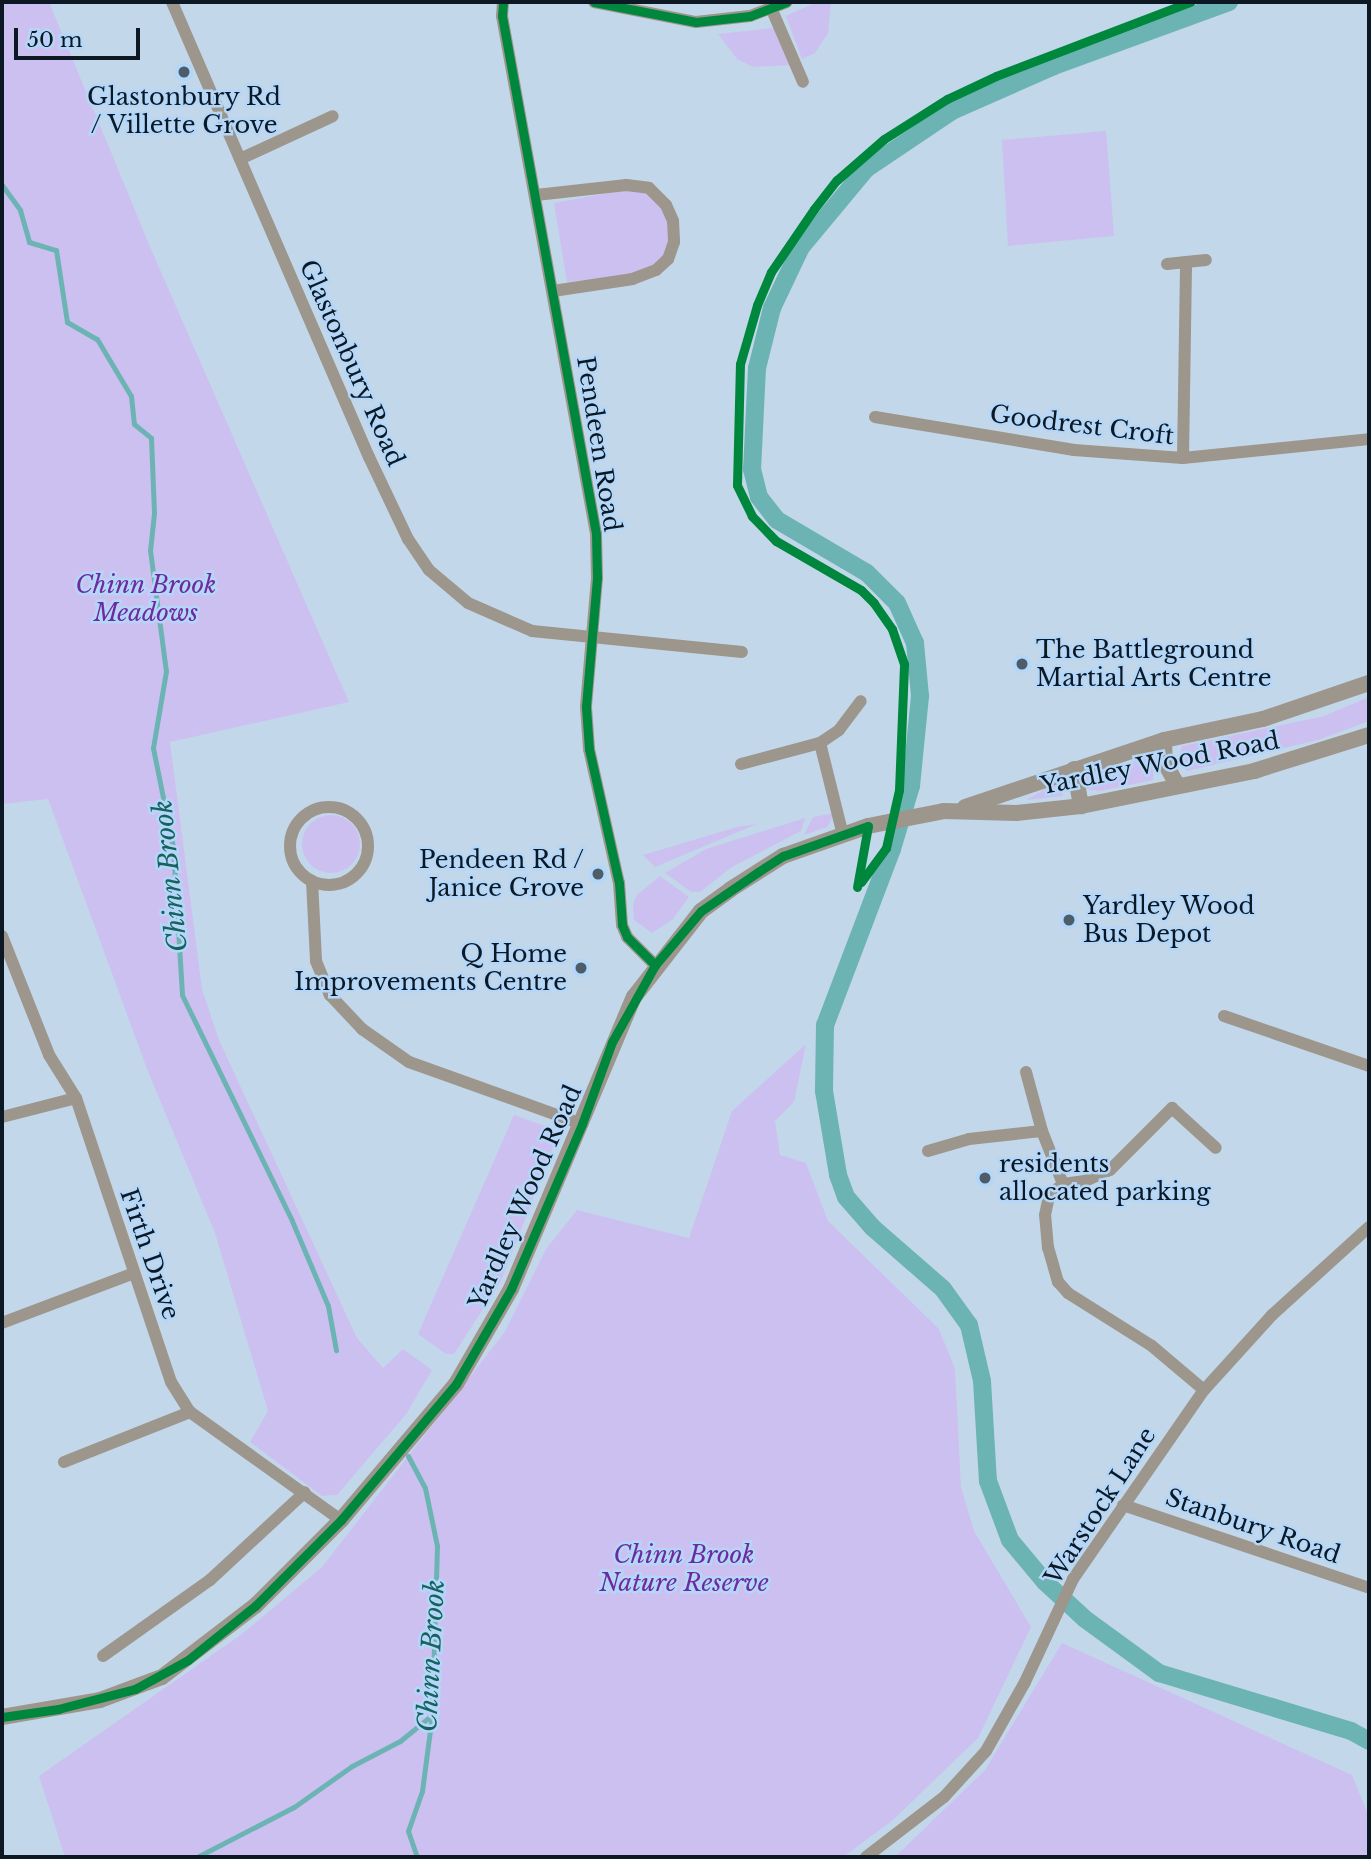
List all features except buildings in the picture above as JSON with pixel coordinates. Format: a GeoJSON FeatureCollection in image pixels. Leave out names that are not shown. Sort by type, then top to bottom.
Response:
{"type":"FeatureCollection","features":[{"type":"Feature","properties":{"kind":"street","name":"Glastonbury Road"},"geometry":{"type":"LineString","coordinates":[[172,2],[369,457],[408,539],[429,570],[468,603],[498,619],[532,631],[742,652]]}},
{"type":"Feature","properties":{"kind":"street","name":"Pendeen Road"},"geometry":{"type":"LineString","coordinates":[[503,2],[502,16],[596,534],[593,639],[586,707],[597,799],[619,883],[622,925],[627,937],[655,965]]}},
{"type":"Feature","properties":{"kind":"street"},"geometry":{"type":"LineString","coordinates":[[594,2],[696,22],[772,10],[786,2]]}},
{"type":"Feature","properties":{"kind":"street"},"geometry":{"type":"LineString","coordinates":[[772,10],[803,82]]}},
{"type":"Feature","properties":{"kind":"street"},"geometry":{"type":"LineString","coordinates":[[240,159],[333,116]]}},
{"type":"Feature","properties":{"kind":"street"},"geometry":{"type":"LineString","coordinates":[[536,195],[626,185],[649,188],[666,205],[673,221],[674,242],[668,259],[656,270],[633,279],[553,291]]}},
{"type":"Feature","properties":{"kind":"street"},"geometry":{"type":"LineString","coordinates":[[1167,264],[1206,260]]}},
{"type":"Feature","properties":{"kind":"street"},"geometry":{"type":"LineString","coordinates":[[1183,458],[1186,262]]}},
{"type":"Feature","properties":{"kind":"street","name":"Goodrest Croft"},"geometry":{"type":"LineString","coordinates":[[875,417],[1074,450],[1183,458],[1369,439]]}},
{"type":"Feature","properties":{"kind":"street","name":"Yardley Wood Road"},"geometry":{"type":"LineString","coordinates":[[2,1717],[100,1700],[162,1676],[255,1606],[341,1520],[456,1384],[510,1289],[582,1124],[612,1042],[655,965],[701,911],[783,856],[843,835],[873,825],[950,811],[1164,740],[1262,719],[1369,683]]}},
{"type":"Feature","properties":{"kind":"street"},"geometry":{"type":"LineString","coordinates":[[741,764],[820,743],[839,730],[861,701]]}},
{"type":"Feature","properties":{"kind":"street","name":"Yardley Wood Road"},"geometry":{"type":"LineString","coordinates":[[950,811],[1016,813],[1081,806],[1254,771],[1369,734]]}},
{"type":"Feature","properties":{"kind":"street"},"geometry":{"type":"LineString","coordinates":[[1164,740],[1165,763],[1177,785]]}},
{"type":"Feature","properties":{"kind":"street"},"geometry":{"type":"LineString","coordinates":[[820,743],[843,835]]}},
{"type":"Feature","properties":{"kind":"street"},"geometry":{"type":"LineString","coordinates":[[1074,769],[1081,806]]}},
{"type":"Feature","properties":{"kind":"street"},"geometry":{"type":"LineString","coordinates":[[312,881],[338,884],[360,869],[366,858],[366,832],[349,812],[337,807],[313,810],[295,827],[291,839],[295,863],[312,881],[316,961],[330,995],[362,1029],[410,1062],[582,1124]]}},
{"type":"Feature","properties":{"kind":"street","name":"Firth Drive"},"geometry":{"type":"LineString","coordinates":[[2,936],[49,1055],[76,1098],[170,1382],[190,1412],[341,1520]]}},
{"type":"Feature","properties":{"kind":"street"},"geometry":{"type":"LineString","coordinates":[[1224,1016],[1369,1066]]}},
{"type":"Feature","properties":{"kind":"street"},"geometry":{"type":"LineString","coordinates":[[1026,1072],[1042,1131],[1063,1184]]}},
{"type":"Feature","properties":{"kind":"street"},"geometry":{"type":"LineString","coordinates":[[2,1117],[76,1098]]}},
{"type":"Feature","properties":{"kind":"street"},"geometry":{"type":"LineString","coordinates":[[1204,1391],[1153,1346],[1108,1321],[1058,1282],[1045,1215],[1049,1196],[1063,1184],[1085,1181],[1110,1170],[1172,1108],[1216,1148]]}},
{"type":"Feature","properties":{"kind":"street"},"geometry":{"type":"LineString","coordinates":[[928,1151],[969,1139],[1042,1131]]}},
{"type":"Feature","properties":{"kind":"street","name":"Warstock Lane"},"geometry":{"type":"LineString","coordinates":[[866,1857],[944,1797],[986,1751],[1073,1579],[1204,1391],[1272,1315],[1369,1227]]}},
{"type":"Feature","properties":{"kind":"street"},"geometry":{"type":"LineString","coordinates":[[2,1322],[134,1273]]}},
{"type":"Feature","properties":{"kind":"street"},"geometry":{"type":"LineString","coordinates":[[64,1462],[190,1412]]}},
{"type":"Feature","properties":{"kind":"street"},"geometry":{"type":"LineString","coordinates":[[103,1656],[210,1580],[305,1492]]}},
{"type":"Feature","properties":{"kind":"street","name":"Stanbury Road"},"geometry":{"type":"LineString","coordinates":[[1123,1505],[1369,1588]]}},
{"type":"Feature","properties":{"kind":"green space","name":"Chinn Brook Meadows"},"geometry":{"type":"Polygon","coordinates":[[[2,2],[49,2],[151,249],[349,702],[170,742],[202,989],[219,1040],[357,1338],[383,1368],[403,1349],[432,1370],[407,1413],[337,1495],[322,1496],[250,1442],[268,1411],[215,1233],[147,1069],[48,799],[2,804],[2,2]]]}},
{"type":"Feature","properties":{"kind":"green space"},"geometry":{"type":"Polygon","coordinates":[[[817,2],[831,2],[828,33],[815,53],[802,59],[786,16],[817,2]]]}},
{"type":"Feature","properties":{"kind":"green space"},"geometry":{"type":"Polygon","coordinates":[[[774,28],[791,65],[753,67],[737,59],[718,34],[774,28]]]}},
{"type":"Feature","properties":{"kind":"green space"},"geometry":{"type":"Polygon","coordinates":[[[1106,131],[1114,236],[1008,246],[1002,140],[1106,131]]]}},
{"type":"Feature","properties":{"kind":"green space"},"geometry":{"type":"Polygon","coordinates":[[[630,189],[645,192],[665,210],[670,244],[664,256],[647,269],[626,276],[567,282],[554,203],[630,189]]]}},
{"type":"Feature","properties":{"kind":"green space"},"geometry":{"type":"Polygon","coordinates":[[[1369,697],[1369,721],[1318,740],[1187,771],[1179,759],[1182,746],[1324,716],[1369,697]]]}},
{"type":"Feature","properties":{"kind":"green space"},"geometry":{"type":"Polygon","coordinates":[[[1154,756],[1153,780],[1100,791],[1086,789],[1084,780],[1089,773],[1154,756]]]}},
{"type":"Feature","properties":{"kind":"green space"},"geometry":{"type":"Polygon","coordinates":[[[1054,784],[1062,786],[1063,796],[1026,800],[1054,784]]]}},
{"type":"Feature","properties":{"kind":"green space"},"geometry":{"type":"Polygon","coordinates":[[[835,813],[827,827],[804,835],[813,817],[835,813]]]}},
{"type":"Feature","properties":{"kind":"green space"},"geometry":{"type":"Polygon","coordinates":[[[331,815],[342,817],[355,828],[360,844],[358,855],[347,868],[331,873],[320,871],[307,860],[302,844],[304,833],[315,820],[331,815]]]}},
{"type":"Feature","properties":{"kind":"green space"},"geometry":{"type":"Polygon","coordinates":[[[805,818],[801,831],[732,867],[700,892],[691,892],[665,873],[706,849],[805,818]]]}},
{"type":"Feature","properties":{"kind":"green space"},"geometry":{"type":"Polygon","coordinates":[[[757,824],[655,867],[643,855],[737,827],[757,824]]]}},
{"type":"Feature","properties":{"kind":"green space"},"geometry":{"type":"Polygon","coordinates":[[[660,876],[689,897],[673,919],[652,933],[634,920],[633,904],[637,895],[660,876]]]}},
{"type":"Feature","properties":{"kind":"green space","name":"Chinn Brook Nature Reserve"},"geometry":{"type":"Polygon","coordinates":[[[806,1044],[794,1102],[775,1121],[780,1155],[806,1163],[828,1221],[939,1329],[955,1369],[961,1487],[974,1531],[1031,1627],[978,1738],[893,1820],[843,1857],[65,1857],[39,1776],[242,1634],[322,1567],[504,1333],[546,1249],[577,1210],[689,1238],[732,1111],[806,1044]]]}},
{"type":"Feature","properties":{"kind":"green space"},"geometry":{"type":"Polygon","coordinates":[[[514,1115],[545,1126],[554,1145],[501,1281],[454,1354],[446,1354],[418,1334],[514,1115]]]}},
{"type":"Feature","properties":{"kind":"green space"},"geometry":{"type":"Polygon","coordinates":[[[1062,1643],[1352,1775],[1369,1817],[1369,1857],[895,1857],[985,1770],[1062,1643]]]}},
{"type":"Feature","properties":{"kind":"waterway"},"geometry":{"type":"LineString","coordinates":[[1229,2],[1054,66],[952,111],[866,169],[801,247],[772,308],[757,368],[752,469],[759,497],[777,520],[867,573],[897,603],[915,643],[920,696],[911,786],[892,849],[825,1025],[824,1091],[838,1175],[846,1197],[872,1227],[943,1289],[969,1325],[982,1381],[988,1481],[1010,1540],[1045,1582],[1085,1619],[1159,1673],[1351,1731],[1369,1741]]}},
{"type":"Feature","properties":{"kind":"waterway","name":"Chinn Brook"},"geometry":{"type":"LineString","coordinates":[[2,185],[20,210],[29,242],[56,250],[67,322],[97,339],[131,396],[134,424],[151,438],[154,513],[150,550],[166,671],[153,748],[173,847],[182,995],[292,1221],[328,1306],[336,1350]]}},
{"type":"Feature","properties":{"kind":"waterway","name":"Chinn Brook"},"geometry":{"type":"LineString","coordinates":[[408,1456],[425,1488],[437,1546],[432,1715],[422,1791],[408,1831],[417,1857]]}},
{"type":"Feature","properties":{"kind":"waterway"},"geometry":{"type":"LineString","coordinates":[[197,1857],[294,1807],[352,1766],[400,1741],[432,1715]]}},
{"type":"Feature","properties":{"kind":"cycle path"},"geometry":{"type":"LineString","coordinates":[[503,2],[502,16],[596,534],[597,578],[586,707],[589,749],[619,883],[622,925],[627,937],[655,965]]}},
{"type":"Feature","properties":{"kind":"cycle path"},"geometry":{"type":"LineString","coordinates":[[594,2],[696,22],[750,16],[786,2]]}},
{"type":"Feature","properties":{"kind":"cycle path"},"geometry":{"type":"LineString","coordinates":[[861,882],[886,848],[899,790],[904,664],[892,629],[874,603],[861,590],[776,541],[752,516],[737,485],[740,364],[757,305],[771,272],[814,209],[837,180],[884,139],[947,99],[996,76],[1190,2]]}},
{"type":"Feature","properties":{"kind":"cycle path"},"geometry":{"type":"LineString","coordinates":[[2,1717],[58,1709],[135,1689],[188,1660],[255,1606],[341,1520],[456,1384],[511,1289],[582,1124],[612,1042],[655,965],[701,911],[758,872],[783,856],[868,826],[857,887]]}},
{"type":"Feature","properties":{"kind":"place","name":"Glastonbury Rd / Villette Grove"},"geometry":{"type":"Point","coordinates":[184,72]}},
{"type":"Feature","properties":{"kind":"place","name":"The Battleground Martial Arts Centre"},"geometry":{"type":"Point","coordinates":[1022,664]}},
{"type":"Feature","properties":{"kind":"place","name":"Pendeen Rd / Janice Grove"},"geometry":{"type":"Point","coordinates":[598,874]}},
{"type":"Feature","properties":{"kind":"place","name":"Yardley Wood Bus Depot"},"geometry":{"type":"Point","coordinates":[1069,920]}},
{"type":"Feature","properties":{"kind":"place","name":"Q Home Improvements Centre"},"geometry":{"type":"Point","coordinates":[581,968]}},
{"type":"Feature","properties":{"kind":"place","name":"residents allocated parking"},"geometry":{"type":"Point","coordinates":[985,1178]}}]}
